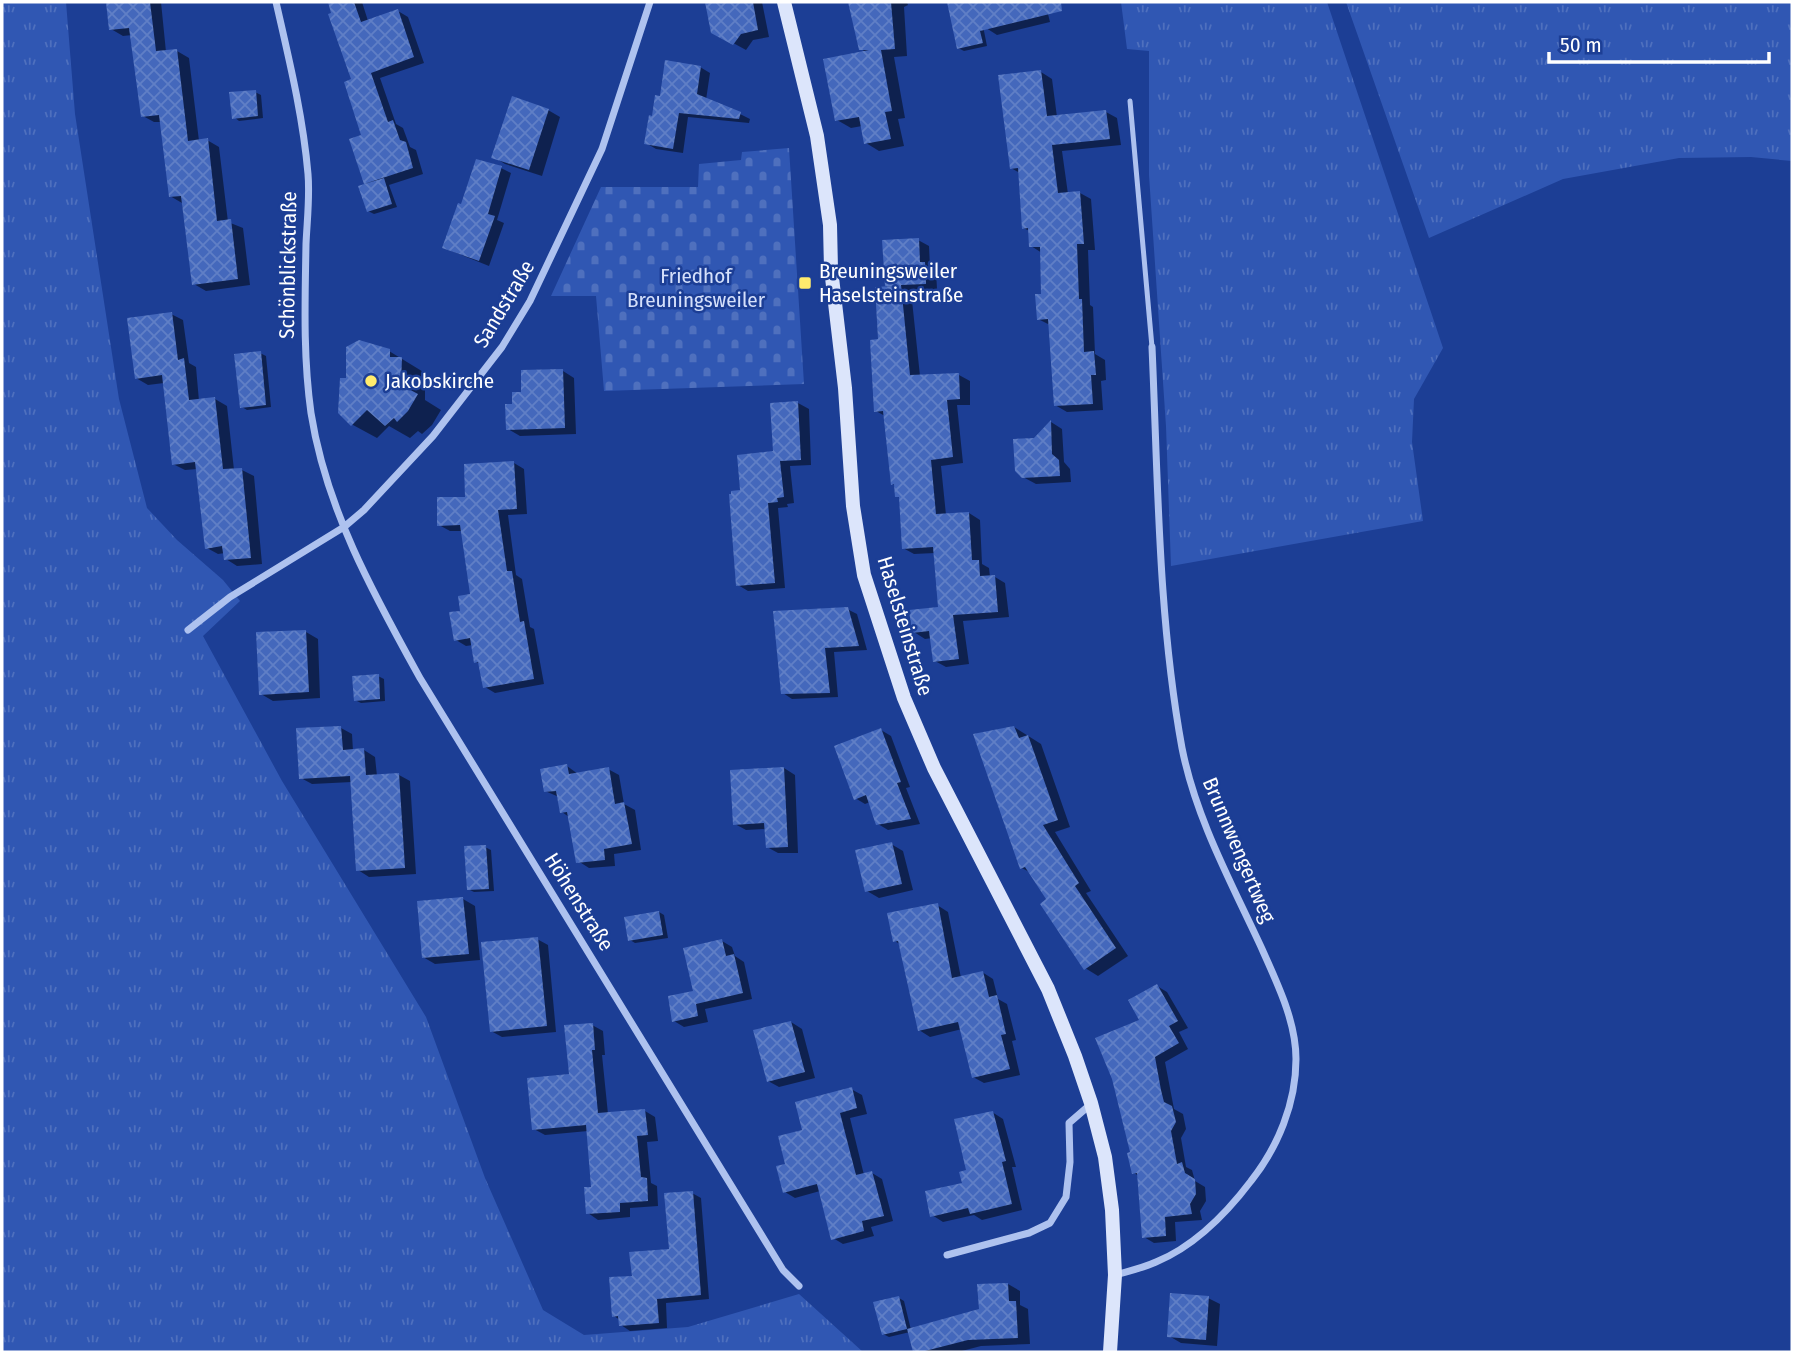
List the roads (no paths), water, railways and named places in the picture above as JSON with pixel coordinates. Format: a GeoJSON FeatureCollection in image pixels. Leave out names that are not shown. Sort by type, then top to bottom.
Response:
{"type":"FeatureCollection","features":[{"type":"Feature","properties":{"kind":"street","name":"Schönblickstraße"},"geometry":{"type":"LineString","coordinates":[[276,2],[296,88],[308,176],[304,346],[312,415],[324,474],[344,527]]}},
{"type":"Feature","properties":{"kind":"street","name":"Sandstraße"},"geometry":{"type":"LineString","coordinates":[[188,630],[230,597],[344,527],[383,492],[433,436],[502,347],[530,301],[602,149],[650,2]]}},
{"type":"Feature","properties":{"kind":"street","name":"Haselsteinstraße"},"geometry":{"type":"LineString","coordinates":[[784,2],[817,136],[830,225],[831,269],[845,388],[853,506],[864,575],[904,698],[934,768],[1048,989],[1091,1103],[1105,1157],[1112,1210],[1115,1275],[1110,1352]]}},
{"type":"Feature","properties":{"kind":"street","name":"Brunnwengertweg"},"geometry":{"type":"LineString","coordinates":[[1115,1275],[1155,1263],[1177,1252],[1215,1223],[1232,1206],[1264,1166],[1279,1136],[1292,1094],[1296,1058],[1290,1020],[1273,975],[1194,798],[1183,750],[1167,628],[1152,347]]}},
{"type":"Feature","properties":{"kind":"street","name":"Höhenstraße"},"geometry":{"type":"LineString","coordinates":[[344,527],[379,604],[420,678],[783,1270],[799,1286]]}},
{"type":"Feature","properties":{"kind":"street"},"geometry":{"type":"LineString","coordinates":[[947,1255],[1029,1233],[1050,1223],[1066,1197],[1070,1162],[1069,1123],[1091,1103]]}},
{"type":"Feature","properties":{"kind":"lane"},"geometry":{"type":"LineString","coordinates":[[1130,101],[1152,347]]}},
{"type":"Feature","properties":{"kind":"place","name":"Breuningsweiler Haselsteinstraße"},"geometry":{"type":"Point","coordinates":[805,283]}},
{"type":"Feature","properties":{"kind":"place","name":"Jakobskirche"},"geometry":{"type":"Point","coordinates":[371,381]}},
{"type":"Feature","properties":{"kind":"park label","name":"Friedhof Breuningsweiler"},"geometry":{"type":"Point","coordinates":[696,288]}}]}
